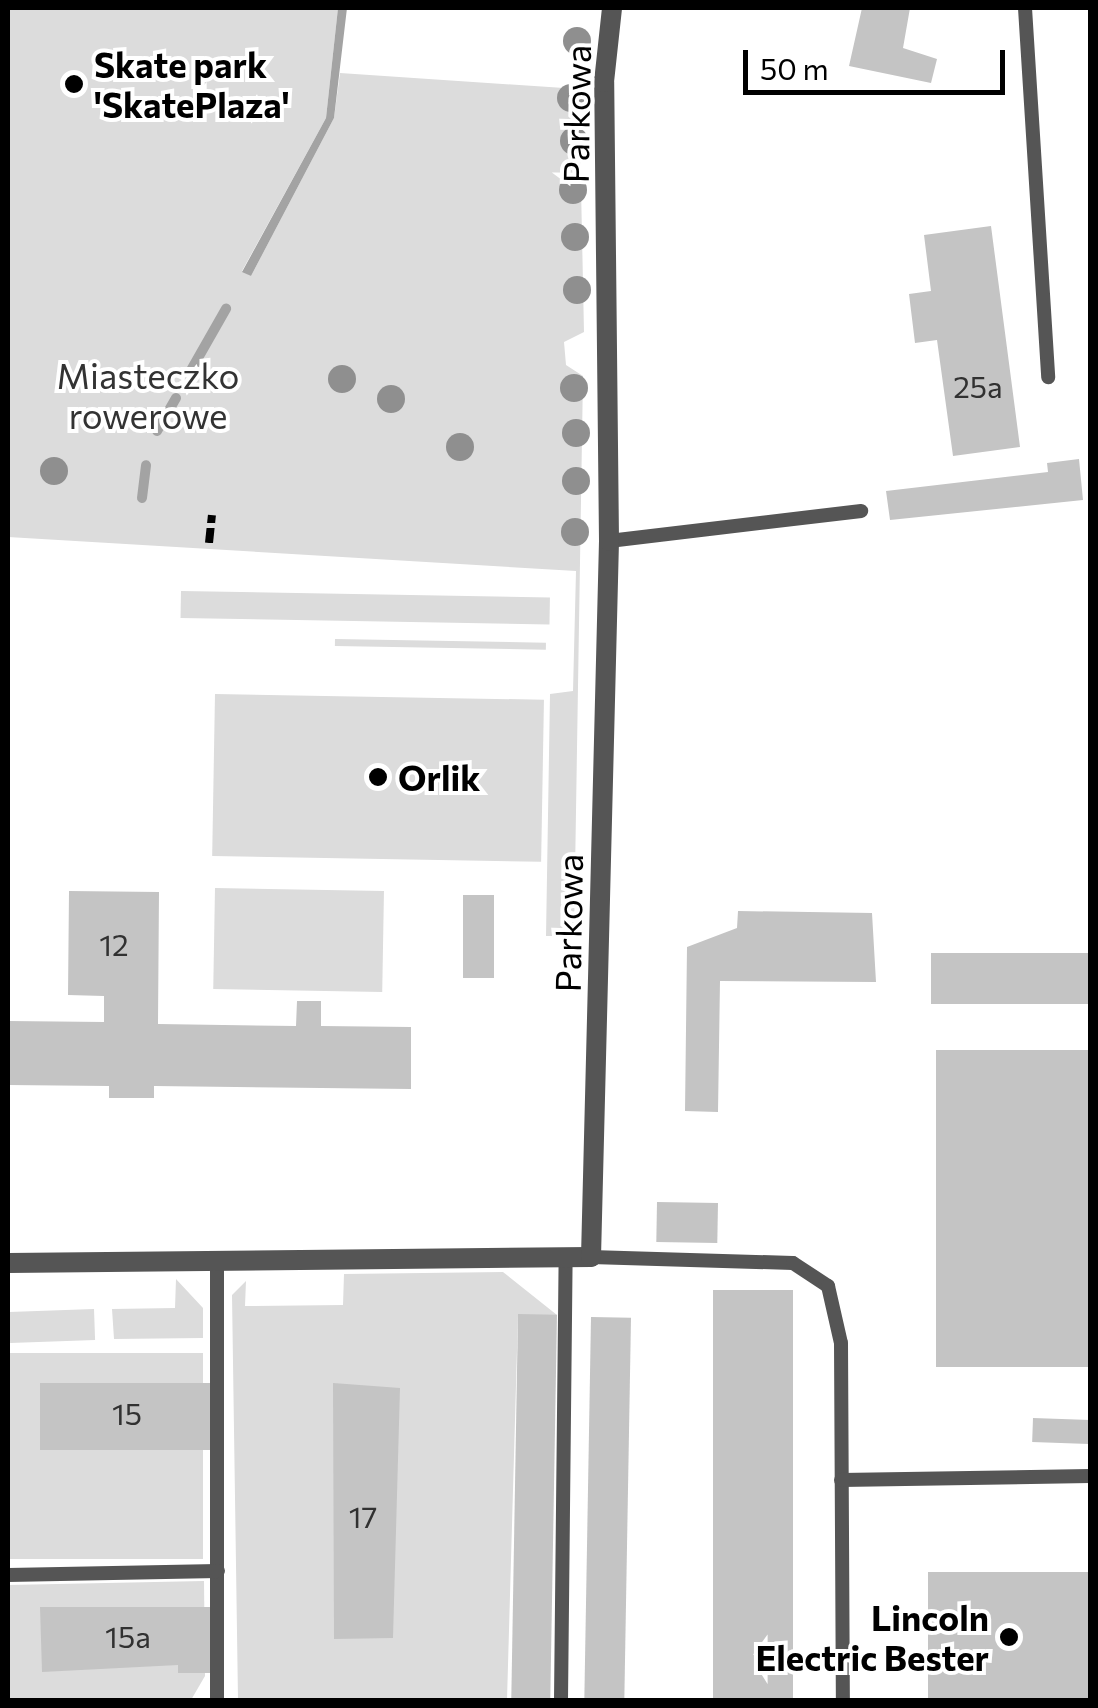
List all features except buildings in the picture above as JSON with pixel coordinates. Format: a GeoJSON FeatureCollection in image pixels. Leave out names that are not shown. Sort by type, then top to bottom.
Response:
{"type":"FeatureCollection","features":[{"type":"Feature","properties":{"kind":"street","name":"Parkowa"},"geometry":{"type":"LineString","coordinates":[[591,1258],[609,541],[604,82],[612,8]]}},
{"type":"Feature","properties":{"kind":"street"},"geometry":{"type":"LineString","coordinates":[[8,1263],[591,1258]]}},
{"type":"Feature","properties":{"kind":"lane"},"geometry":{"type":"LineString","coordinates":[[1024,8],[1048,377]]}},
{"type":"Feature","properties":{"kind":"lane"},"geometry":{"type":"LineString","coordinates":[[609,541],[861,511]]}},
{"type":"Feature","properties":{"kind":"lane"},"geometry":{"type":"LineString","coordinates":[[561,1700],[566,1256]]}},
{"type":"Feature","properties":{"kind":"lane"},"geometry":{"type":"LineString","coordinates":[[591,1258],[816,1270],[837,1313],[843,1700]]}},
{"type":"Feature","properties":{"kind":"lane"},"geometry":{"type":"LineString","coordinates":[[216,1261],[217,1700]]}},
{"type":"Feature","properties":{"kind":"lane"},"geometry":{"type":"LineString","coordinates":[[841,1480],[1090,1476]]}},
{"type":"Feature","properties":{"kind":"lane"},"geometry":{"type":"LineString","coordinates":[[8,1575],[218,1571]]}},
{"type":"Feature","properties":{"kind":"green space","name":"Miasteczko rowerowe"},"geometry":{"type":"Polygon","coordinates":[[[8,8],[338,8],[326,118],[242,271],[251,276],[334,118],[340,73],[579,89],[584,332],[564,342],[566,365],[583,376],[574,936],[546,936],[550,694],[573,691],[576,571],[8,537],[8,8]]]}},
{"type":"Feature","properties":{"kind":"green space"},"geometry":{"type":"Polygon","coordinates":[[[181,591],[550,597],[549,624],[181,618],[181,591]]]}},
{"type":"Feature","properties":{"kind":"green space"},"geometry":{"type":"Polygon","coordinates":[[[335,639],[546,643],[546,650],[335,646],[335,639]]]}},
{"type":"Feature","properties":{"kind":"green space","name":"Orlik"},"geometry":{"type":"Polygon","coordinates":[[[215,694],[544,700],[541,862],[212,856],[215,694]]]}},
{"type":"Feature","properties":{"kind":"green space"},"geometry":{"type":"Polygon","coordinates":[[[215,888],[384,891],[382,992],[213,989],[215,888]]]}},
{"type":"Feature","properties":{"kind":"green space"},"geometry":{"type":"Polygon","coordinates":[[[503,1272],[557,1315],[518,1315],[507,1700],[238,1700],[232,1295],[246,1281],[245,1306],[343,1305],[344,1274],[503,1272]]]}},
{"type":"Feature","properties":{"kind":"green space"},"geometry":{"type":"Polygon","coordinates":[[[176,1279],[203,1308],[203,1338],[114,1339],[112,1309],[175,1308],[176,1279]]]}},
{"type":"Feature","properties":{"kind":"green space"},"geometry":{"type":"Polygon","coordinates":[[[94,1309],[95,1340],[10,1343],[9,1312],[94,1309]]]}},
{"type":"Feature","properties":{"kind":"green space"},"geometry":{"type":"Polygon","coordinates":[[[8,1353],[203,1353],[203,1559],[8,1559],[8,1353]]]}},
{"type":"Feature","properties":{"kind":"green space"},"geometry":{"type":"Polygon","coordinates":[[[204,1581],[205,1676],[191,1700],[8,1700],[8,1585],[204,1581]]]}},
{"type":"Feature","properties":{"kind":"shaded area"},"geometry":{"type":"Polygon","coordinates":[[[338,8],[347,8],[334,118],[251,276],[242,272],[326,118],[338,8]]]}},
{"type":"Feature","properties":{"kind":"waterway"},"geometry":{"type":"LineString","coordinates":[[190,372],[226,309]]}},
{"type":"Feature","properties":{"kind":"waterway"},"geometry":{"type":"LineString","coordinates":[[157,431],[176,398]]}},
{"type":"Feature","properties":{"kind":"waterway"},"geometry":{"type":"LineString","coordinates":[[142,498],[146,465]]}},
{"type":"Feature","properties":{"kind":"railway"},"geometry":{"type":"LineString","coordinates":[[209,543],[212,515]]}},
{"type":"Feature","properties":{"kind":"place","name":"Skate park 'SkatePlaza'"},"geometry":{"type":"Point","coordinates":[74,84]}},
{"type":"Feature","properties":{"kind":"place","name":"Orlik"},"geometry":{"type":"Point","coordinates":[378,777]}},
{"type":"Feature","properties":{"kind":"place","name":"Lincoln Electric Bester"},"geometry":{"type":"Point","coordinates":[1009,1637]}}]}
